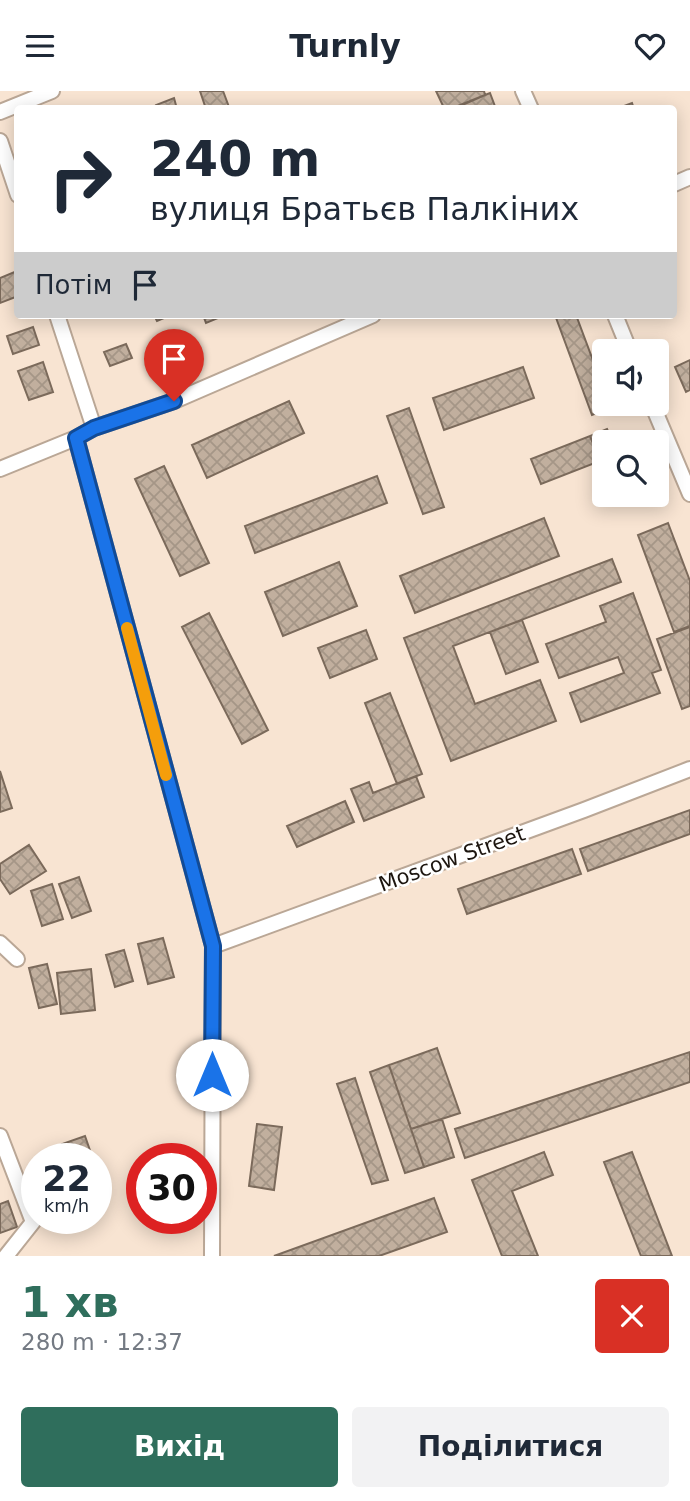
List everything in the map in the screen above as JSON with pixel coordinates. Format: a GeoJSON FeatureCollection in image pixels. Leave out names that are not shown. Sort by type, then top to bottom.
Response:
{"type":"FeatureCollection","features":[{"type":"Feature","properties":{"kind":"street"},"geometry":{"type":"LineString","coordinates":[[19,105],[52,91]]}},
{"type":"Feature","properties":{"kind":"street"},"geometry":{"type":"LineString","coordinates":[[0,141],[14,183]]}},
{"type":"Feature","properties":{"kind":"street"},"geometry":{"type":"LineString","coordinates":[[58,319],[94,428]]}},
{"type":"Feature","properties":{"kind":"street"},"geometry":{"type":"LineString","coordinates":[[0,469],[94,428],[174,401],[364,319]]}},
{"type":"Feature","properties":{"kind":"street"},"geometry":{"type":"LineString","coordinates":[[617,319],[625,339]]}},
{"type":"Feature","properties":{"kind":"street"},"geometry":{"type":"LineString","coordinates":[[657,416],[690,494]]}},
{"type":"Feature","properties":{"kind":"street"},"geometry":{"type":"LineString","coordinates":[[76,438],[213,946],[212,1256]]}},
{"type":"Feature","properties":{"kind":"street","name":"Moscow Street"},"geometry":{"type":"LineString","coordinates":[[213,946],[690,769]]}},
{"type":"Feature","properties":{"kind":"street"},"geometry":{"type":"LineString","coordinates":[[0,943],[17,959]]}},
{"type":"Feature","properties":{"kind":"street"},"geometry":{"type":"LineString","coordinates":[[0,1136],[33,1222],[6,1256]]}},
{"type":"Feature","properties":{"kind":"building"},"geometry":{"type":"Polygon","coordinates":[[[200,91],[223,91],[228,105],[205,105],[200,91]]]}},
{"type":"Feature","properties":{"kind":"building"},"geometry":{"type":"Polygon","coordinates":[[[436,91],[484,91],[485,95],[460,105],[443,105],[436,91]]]}},
{"type":"Feature","properties":{"kind":"building"},"geometry":{"type":"Polygon","coordinates":[[[490,93],[494,105],[462,105],[490,93]]]}},
{"type":"Feature","properties":{"kind":"building"},"geometry":{"type":"Polygon","coordinates":[[[174,98],[176,105],[156,105],[174,98]]]}},
{"type":"Feature","properties":{"kind":"building"},"geometry":{"type":"Polygon","coordinates":[[[14,272],[14,298],[0,303],[0,278],[14,272]]]}},
{"type":"Feature","properties":{"kind":"building"},"geometry":{"type":"Polygon","coordinates":[[[556,319],[577,319],[592,358],[592,415],[556,319]]]}},
{"type":"Feature","properties":{"kind":"building"},"geometry":{"type":"Polygon","coordinates":[[[33,327],[39,345],[13,354],[7,336],[33,327]]]}},
{"type":"Feature","properties":{"kind":"building"},"geometry":{"type":"Polygon","coordinates":[[[126,344],[132,358],[110,366],[104,352],[126,344]]]}},
{"type":"Feature","properties":{"kind":"building"},"geometry":{"type":"Polygon","coordinates":[[[690,360],[690,390],[686,392],[675,367],[690,360]]]}},
{"type":"Feature","properties":{"kind":"building"},"geometry":{"type":"Polygon","coordinates":[[[43,362],[53,392],[29,400],[18,371],[43,362]]]}},
{"type":"Feature","properties":{"kind":"building"},"geometry":{"type":"Polygon","coordinates":[[[523,367],[534,398],[444,430],[433,398],[523,367]]]}},
{"type":"Feature","properties":{"kind":"building"},"geometry":{"type":"Polygon","coordinates":[[[289,401],[304,433],[207,478],[192,445],[289,401]]]}},
{"type":"Feature","properties":{"kind":"building"},"geometry":{"type":"Polygon","coordinates":[[[409,408],[444,507],[423,514],[387,416],[409,408]]]}},
{"type":"Feature","properties":{"kind":"building"},"geometry":{"type":"Polygon","coordinates":[[[590,436],[592,441],[592,464],[541,484],[531,459],[590,436]]]}},
{"type":"Feature","properties":{"kind":"building"},"geometry":{"type":"Polygon","coordinates":[[[164,466],[209,563],[180,576],[135,479],[164,466]]]}},
{"type":"Feature","properties":{"kind":"building"},"geometry":{"type":"Polygon","coordinates":[[[377,476],[387,503],[255,553],[245,526],[377,476]]]}},
{"type":"Feature","properties":{"kind":"building"},"geometry":{"type":"Polygon","coordinates":[[[544,518],[559,556],[415,613],[400,576],[544,518]]]}},
{"type":"Feature","properties":{"kind":"building"},"geometry":{"type":"Polygon","coordinates":[[[668,523],[690,581],[690,626],[674,632],[638,535],[668,523]]]}},
{"type":"Feature","properties":{"kind":"building"},"geometry":{"type":"Polygon","coordinates":[[[612,559],[621,582],[453,646],[475,704],[540,680],[556,721],[451,761],[404,638],[612,559]]]}},
{"type":"Feature","properties":{"kind":"building"},"geometry":{"type":"Polygon","coordinates":[[[339,562],[357,606],[283,636],[265,592],[339,562]]]}},
{"type":"Feature","properties":{"kind":"building"},"geometry":{"type":"Polygon","coordinates":[[[633,593],[661,670],[652,673],[660,693],[581,722],[570,693],[624,673],[618,657],[559,678],[546,644],[606,622],[600,606],[633,593]]]}},
{"type":"Feature","properties":{"kind":"building"},"geometry":{"type":"Polygon","coordinates":[[[209,613],[268,730],[242,744],[182,627],[209,613]]]}},
{"type":"Feature","properties":{"kind":"building"},"geometry":{"type":"Polygon","coordinates":[[[522,620],[538,662],[506,674],[490,632],[522,620]]]}},
{"type":"Feature","properties":{"kind":"building"},"geometry":{"type":"Polygon","coordinates":[[[690,627],[690,706],[682,709],[657,639],[690,627]]]}},
{"type":"Feature","properties":{"kind":"building"},"geometry":{"type":"Polygon","coordinates":[[[366,630],[377,659],[330,678],[318,648],[366,630]]]}},
{"type":"Feature","properties":{"kind":"building"},"geometry":{"type":"Polygon","coordinates":[[[390,693],[422,774],[397,784],[365,703],[390,693]]]}},
{"type":"Feature","properties":{"kind":"building"},"geometry":{"type":"Polygon","coordinates":[[[0,771],[12,808],[0,812],[0,771]]]}},
{"type":"Feature","properties":{"kind":"building"},"geometry":{"type":"Polygon","coordinates":[[[416,776],[424,797],[364,821],[351,789],[369,782],[373,793],[416,776]]]}},
{"type":"Feature","properties":{"kind":"building"},"geometry":{"type":"Polygon","coordinates":[[[345,801],[354,822],[297,847],[287,826],[345,801]]]}},
{"type":"Feature","properties":{"kind":"building"},"geometry":{"type":"Polygon","coordinates":[[[690,810],[690,834],[588,871],[580,849],[690,810]]]}},
{"type":"Feature","properties":{"kind":"building"},"geometry":{"type":"Polygon","coordinates":[[[29,845],[46,871],[10,894],[0,879],[0,864],[29,845]]]}},
{"type":"Feature","properties":{"kind":"building"},"geometry":{"type":"Polygon","coordinates":[[[572,849],[581,874],[467,914],[458,889],[572,849]]]}},
{"type":"Feature","properties":{"kind":"building"},"geometry":{"type":"Polygon","coordinates":[[[79,877],[91,911],[72,918],[59,884],[79,877]]]}},
{"type":"Feature","properties":{"kind":"building"},"geometry":{"type":"Polygon","coordinates":[[[52,884],[63,919],[42,926],[31,891],[52,884]]]}},
{"type":"Feature","properties":{"kind":"building"},"geometry":{"type":"Polygon","coordinates":[[[163,938],[174,977],[148,984],[138,944],[163,938]]]}},
{"type":"Feature","properties":{"kind":"building"},"geometry":{"type":"Polygon","coordinates":[[[124,950],[133,981],[115,987],[106,955],[124,950]]]}},
{"type":"Feature","properties":{"kind":"building"},"geometry":{"type":"Polygon","coordinates":[[[47,964],[57,1004],[39,1008],[29,968],[47,964]]]}},
{"type":"Feature","properties":{"kind":"building"},"geometry":{"type":"Polygon","coordinates":[[[91,969],[95,1010],[61,1014],[57,973],[91,969]]]}},
{"type":"Feature","properties":{"kind":"building"},"geometry":{"type":"Polygon","coordinates":[[[437,1048],[460,1113],[411,1129],[389,1065],[437,1048]]]}},
{"type":"Feature","properties":{"kind":"building"},"geometry":{"type":"Polygon","coordinates":[[[690,1052],[690,1082],[465,1158],[455,1129],[690,1052]]]}},
{"type":"Feature","properties":{"kind":"building"},"geometry":{"type":"Polygon","coordinates":[[[389,1065],[424,1167],[405,1173],[370,1072],[389,1065]]]}},
{"type":"Feature","properties":{"kind":"building"},"geometry":{"type":"Polygon","coordinates":[[[355,1078],[388,1180],[372,1184],[337,1084],[355,1078]]]}},
{"type":"Feature","properties":{"kind":"building"},"geometry":{"type":"Polygon","coordinates":[[[442,1119],[454,1157],[424,1167],[411,1129],[442,1119]]]}},
{"type":"Feature","properties":{"kind":"building"},"geometry":{"type":"Polygon","coordinates":[[[257,1124],[282,1127],[274,1190],[249,1186],[257,1124]]]}},
{"type":"Feature","properties":{"kind":"building"},"geometry":{"type":"Polygon","coordinates":[[[85,1136],[87,1143],[65,1143],[85,1136]]]}},
{"type":"Feature","properties":{"kind":"building"},"geometry":{"type":"Polygon","coordinates":[[[544,1152],[553,1175],[512,1191],[538,1256],[502,1256],[472,1180],[544,1152]]]}},
{"type":"Feature","properties":{"kind":"building"},"geometry":{"type":"Polygon","coordinates":[[[632,1152],[672,1256],[641,1256],[604,1162],[632,1152]]]}},
{"type":"Feature","properties":{"kind":"building"},"geometry":{"type":"Polygon","coordinates":[[[434,1198],[447,1232],[379,1256],[274,1256],[434,1198]]]}},
{"type":"Feature","properties":{"kind":"building"},"geometry":{"type":"Polygon","coordinates":[[[8,1201],[17,1227],[0,1233],[0,1204],[8,1201]]]}},
{"type":"Feature","properties":{"kind":"slow traffic"},"geometry":{"type":"LineString","coordinates":[[127,628],[166,775]]}},
{"type":"Feature","properties":{"kind":"route"},"geometry":{"type":"LineString","coordinates":[[174,401],[94,428],[76,438],[213,946],[212,1075]]}}]}
